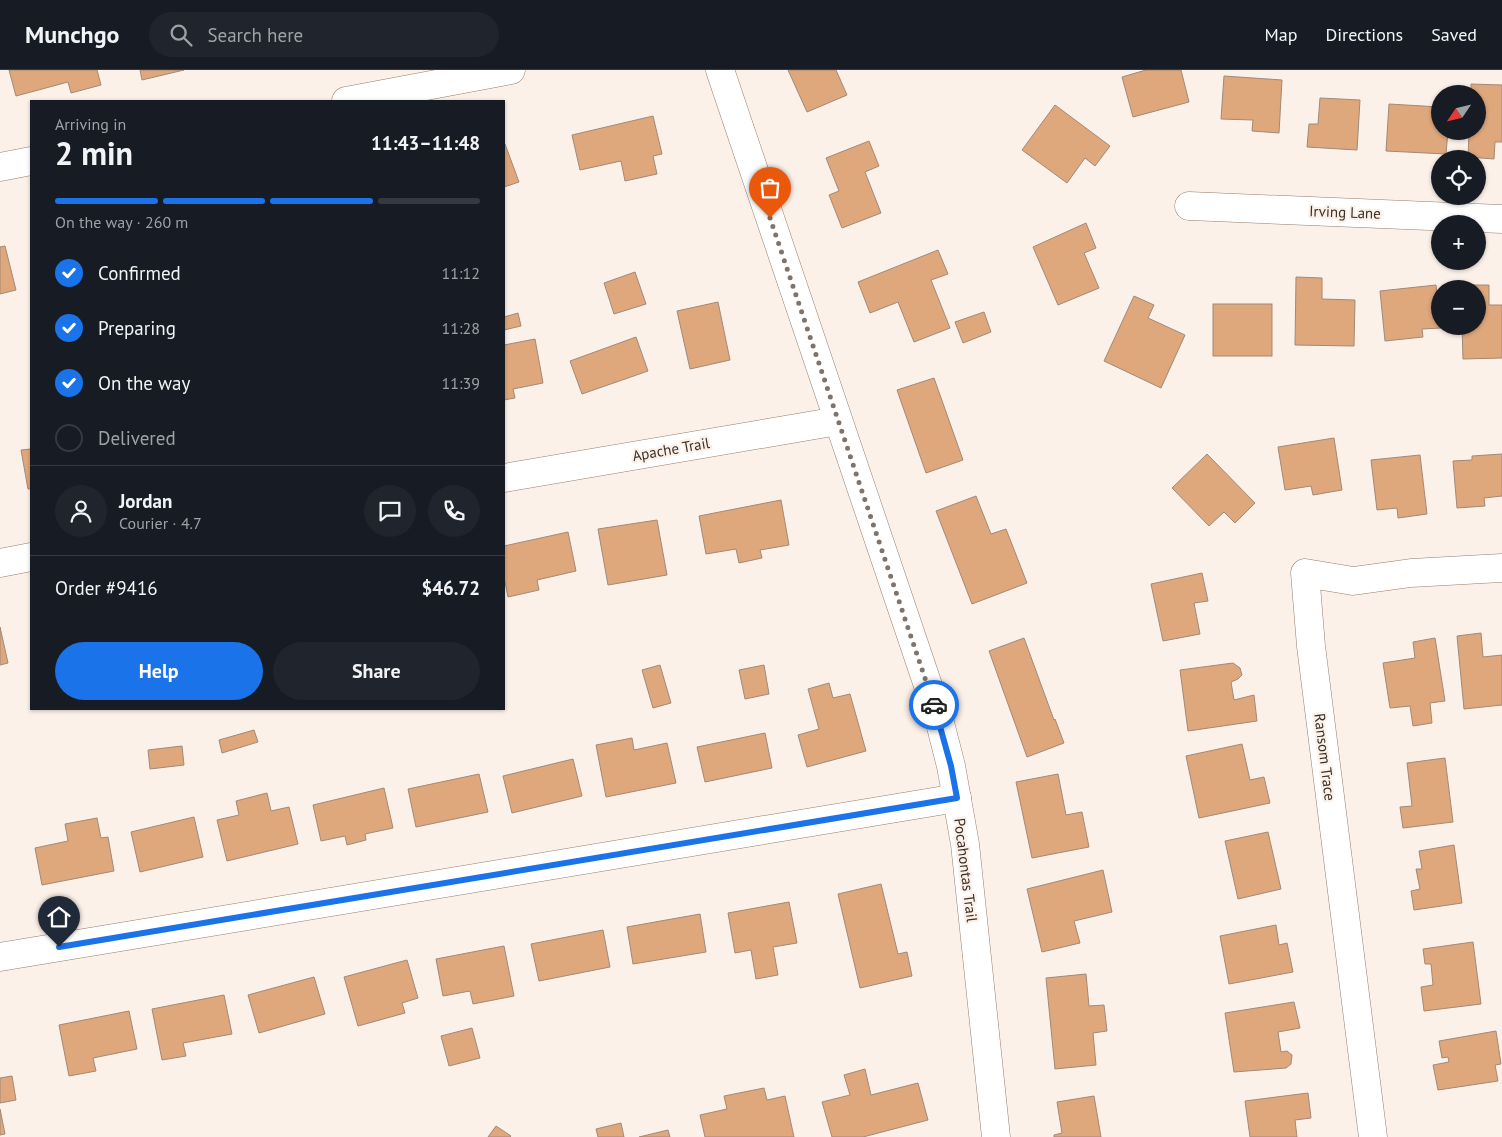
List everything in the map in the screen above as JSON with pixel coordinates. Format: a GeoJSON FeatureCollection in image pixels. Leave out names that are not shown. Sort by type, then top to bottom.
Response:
{"type":"FeatureCollection","features":[{"type":"Feature","properties":{"kind":"street"},"geometry":{"type":"LineString","coordinates":[[351,100],[511,70]]}},
{"type":"Feature","properties":{"kind":"street","name":"Pocahontas Trail"},"geometry":{"type":"LineString","coordinates":[[720,70],[938,715],[951,766],[965,844],[996,1137]]}},
{"type":"Feature","properties":{"kind":"street"},"geometry":{"type":"LineString","coordinates":[[0,167],[30,161]]}},
{"type":"Feature","properties":{"kind":"street","name":"Irving Lane"},"geometry":{"type":"LineString","coordinates":[[1188,206],[1502,219]]}},
{"type":"Feature","properties":{"kind":"street","name":"Apache Trail"},"geometry":{"type":"LineString","coordinates":[[505,478],[838,421]]}},
{"type":"Feature","properties":{"kind":"street"},"geometry":{"type":"LineString","coordinates":[[0,563],[30,557]]}},
{"type":"Feature","properties":{"kind":"street","name":"Ransom Trace"},"geometry":{"type":"LineString","coordinates":[[1373,1137],[1310,646],[1305,573],[1353,581],[1411,573],[1502,568]]}},
{"type":"Feature","properties":{"kind":"street"},"geometry":{"type":"LineString","coordinates":[[0,957],[957,798]]}},
{"type":"Feature","properties":{"kind":"building"},"geometry":{"type":"Polygon","coordinates":[[[9,70],[97,70],[101,85],[71,93],[68,82],[16,96],[9,70]]]}},
{"type":"Feature","properties":{"kind":"building"},"geometry":{"type":"Polygon","coordinates":[[[140,70],[184,70],[142,80],[140,70]]]}},
{"type":"Feature","properties":{"kind":"building"},"geometry":{"type":"Polygon","coordinates":[[[788,70],[836,70],[847,95],[807,112],[788,70]]]}},
{"type":"Feature","properties":{"kind":"building"},"geometry":{"type":"Polygon","coordinates":[[[1146,70],[1181,70],[1189,102],[1133,117],[1122,77],[1146,70]]]}},
{"type":"Feature","properties":{"kind":"building"},"geometry":{"type":"Polygon","coordinates":[[[1224,76],[1282,80],[1279,133],[1252,131],[1253,120],[1221,119],[1224,76]]]}},
{"type":"Feature","properties":{"kind":"building"},"geometry":{"type":"Polygon","coordinates":[[[1471,84],[1502,85],[1502,142],[1495,142],[1494,159],[1486,158],[1486,150],[1468,150],[1469,140],[1486,140],[1486,85],[1471,84]]]}},
{"type":"Feature","properties":{"kind":"building"},"geometry":{"type":"Polygon","coordinates":[[[1320,98],[1360,100],[1357,150],[1307,147],[1309,124],[1318,124],[1320,98]]]}},
{"type":"Feature","properties":{"kind":"building"},"geometry":{"type":"Polygon","coordinates":[[[1389,104],[1431,106],[1431,140],[1447,140],[1446,150],[1431,150],[1431,153],[1386,151],[1389,104]]]}},
{"type":"Feature","properties":{"kind":"building"},"geometry":{"type":"Polygon","coordinates":[[[1055,105],[1110,146],[1095,166],[1085,158],[1067,183],[1022,150],[1055,105]]]}},
{"type":"Feature","properties":{"kind":"building"},"geometry":{"type":"Polygon","coordinates":[[[653,116],[662,154],[653,156],[657,174],[625,181],[621,161],[580,170],[572,135],[653,116]]]}},
{"type":"Feature","properties":{"kind":"building"},"geometry":{"type":"Polygon","coordinates":[[[869,141],[879,166],[865,172],[881,213],[842,228],[829,195],[839,191],[826,158],[869,141]]]}},
{"type":"Feature","properties":{"kind":"building"},"geometry":{"type":"Polygon","coordinates":[[[505,144],[519,182],[505,187],[505,144]]]}},
{"type":"Feature","properties":{"kind":"building"},"geometry":{"type":"Polygon","coordinates":[[[1086,223],[1096,248],[1084,253],[1099,288],[1058,305],[1033,247],[1086,223]]]}},
{"type":"Feature","properties":{"kind":"building"},"geometry":{"type":"Polygon","coordinates":[[[5,246],[16,290],[0,294],[0,247],[5,246]]]}},
{"type":"Feature","properties":{"kind":"building"},"geometry":{"type":"Polygon","coordinates":[[[938,250],[948,274],[931,280],[950,328],[914,342],[898,302],[870,313],[858,282],[938,250]]]}},
{"type":"Feature","properties":{"kind":"building"},"geometry":{"type":"Polygon","coordinates":[[[635,272],[646,304],[614,314],[604,283],[635,272]]]}},
{"type":"Feature","properties":{"kind":"building"},"geometry":{"type":"Polygon","coordinates":[[[1296,277],[1322,278],[1322,299],[1355,300],[1354,346],[1295,345],[1296,277]]]}},
{"type":"Feature","properties":{"kind":"building"},"geometry":{"type":"Polygon","coordinates":[[[1486,285],[1489,285],[1489,305],[1502,305],[1502,358],[1463,359],[1462,335],[1486,335],[1486,285]]]}},
{"type":"Feature","properties":{"kind":"building"},"geometry":{"type":"Polygon","coordinates":[[[1431,286],[1431,329],[1422,329],[1423,337],[1385,341],[1380,291],[1431,286]]]}},
{"type":"Feature","properties":{"kind":"building"},"geometry":{"type":"Polygon","coordinates":[[[1134,296],[1154,305],[1148,318],[1185,335],[1161,388],[1104,361],[1134,296]]]}},
{"type":"Feature","properties":{"kind":"building"},"geometry":{"type":"Polygon","coordinates":[[[718,302],[730,360],[690,369],[677,311],[718,302]]]}},
{"type":"Feature","properties":{"kind":"building"},"geometry":{"type":"Polygon","coordinates":[[[1213,304],[1272,304],[1272,356],[1213,356],[1213,304]]]}},
{"type":"Feature","properties":{"kind":"building"},"geometry":{"type":"Polygon","coordinates":[[[984,312],[991,332],[963,343],[955,322],[984,312]]]}},
{"type":"Feature","properties":{"kind":"building"},"geometry":{"type":"Polygon","coordinates":[[[518,313],[521,326],[505,330],[505,317],[518,313]]]}},
{"type":"Feature","properties":{"kind":"building"},"geometry":{"type":"Polygon","coordinates":[[[636,337],[648,371],[582,394],[570,361],[636,337]]]}},
{"type":"Feature","properties":{"kind":"building"},"geometry":{"type":"Polygon","coordinates":[[[535,339],[543,383],[513,389],[515,398],[505,400],[505,345],[535,339]]]}},
{"type":"Feature","properties":{"kind":"building"},"geometry":{"type":"Polygon","coordinates":[[[934,378],[963,460],[926,473],[897,390],[934,378]]]}},
{"type":"Feature","properties":{"kind":"building"},"geometry":{"type":"Polygon","coordinates":[[[1334,438],[1342,490],[1313,495],[1311,486],[1285,490],[1278,447],[1334,438]]]}},
{"type":"Feature","properties":{"kind":"building"},"geometry":{"type":"Polygon","coordinates":[[[30,449],[30,489],[28,489],[21,450],[30,449]]]}},
{"type":"Feature","properties":{"kind":"building"},"geometry":{"type":"Polygon","coordinates":[[[1207,454],[1255,503],[1235,523],[1224,512],[1209,526],[1172,488],[1207,454]]]}},
{"type":"Feature","properties":{"kind":"building"},"geometry":{"type":"Polygon","coordinates":[[[1502,454],[1502,496],[1484,498],[1485,506],[1457,508],[1453,461],[1472,460],[1472,456],[1502,454]]]}},
{"type":"Feature","properties":{"kind":"building"},"geometry":{"type":"Polygon","coordinates":[[[1420,455],[1427,514],[1398,518],[1397,508],[1377,510],[1371,460],[1420,455]]]}},
{"type":"Feature","properties":{"kind":"building"},"geometry":{"type":"Polygon","coordinates":[[[976,496],[991,534],[1006,529],[1027,583],[972,604],[936,511],[976,496]]]}},
{"type":"Feature","properties":{"kind":"building"},"geometry":{"type":"Polygon","coordinates":[[[781,500],[789,545],[760,550],[762,558],[739,563],[736,549],[706,554],[699,516],[781,500]]]}},
{"type":"Feature","properties":{"kind":"building"},"geometry":{"type":"Polygon","coordinates":[[[657,520],[667,575],[608,585],[598,529],[657,520]]]}},
{"type":"Feature","properties":{"kind":"building"},"geometry":{"type":"Polygon","coordinates":[[[568,532],[576,571],[537,580],[539,590],[508,597],[505,582],[505,546],[568,532]]]}},
{"type":"Feature","properties":{"kind":"building"},"geometry":{"type":"Polygon","coordinates":[[[1202,573],[1208,601],[1194,603],[1200,634],[1163,641],[1151,584],[1202,573]]]}},
{"type":"Feature","properties":{"kind":"building"},"geometry":{"type":"Polygon","coordinates":[[[0,627],[8,663],[0,665],[0,627]]]}},
{"type":"Feature","properties":{"kind":"building"},"geometry":{"type":"Polygon","coordinates":[[[1481,633],[1483,657],[1502,655],[1502,705],[1464,709],[1457,636],[1481,633]]]}},
{"type":"Feature","properties":{"kind":"building"},"geometry":{"type":"Polygon","coordinates":[[[1024,638],[1064,743],[1027,757],[989,651],[1024,638]]]}},
{"type":"Feature","properties":{"kind":"building"},"geometry":{"type":"Polygon","coordinates":[[[1435,638],[1445,701],[1430,703],[1432,723],[1413,726],[1410,706],[1390,708],[1383,663],[1415,658],[1413,642],[1435,638]]]}},
{"type":"Feature","properties":{"kind":"building"},"geometry":{"type":"Polygon","coordinates":[[[1233,663],[1240,668],[1242,675],[1231,682],[1234,700],[1254,695],[1257,721],[1188,731],[1180,670],[1233,663]]]}},
{"type":"Feature","properties":{"kind":"building"},"geometry":{"type":"Polygon","coordinates":[[[660,665],[671,703],[653,708],[642,670],[660,665]]]}},
{"type":"Feature","properties":{"kind":"building"},"geometry":{"type":"Polygon","coordinates":[[[764,665],[769,694],[745,699],[739,670],[764,665]]]}},
{"type":"Feature","properties":{"kind":"building"},"geometry":{"type":"Polygon","coordinates":[[[829,683],[833,698],[850,694],[866,751],[807,767],[798,735],[819,729],[808,689],[829,683]]]}},
{"type":"Feature","properties":{"kind":"building"},"geometry":{"type":"Polygon","coordinates":[[[254,730],[258,742],[222,753],[219,740],[254,730]]]}},
{"type":"Feature","properties":{"kind":"building"},"geometry":{"type":"Polygon","coordinates":[[[765,733],[772,768],[705,782],[697,747],[765,733]]]}},
{"type":"Feature","properties":{"kind":"building"},"geometry":{"type":"Polygon","coordinates":[[[632,738],[634,750],[667,743],[676,783],[606,797],[596,745],[632,738]]]}},
{"type":"Feature","properties":{"kind":"building"},"geometry":{"type":"Polygon","coordinates":[[[1242,744],[1250,780],[1264,777],[1270,803],[1199,818],[1186,756],[1242,744]]]}},
{"type":"Feature","properties":{"kind":"building"},"geometry":{"type":"Polygon","coordinates":[[[182,746],[184,765],[150,769],[148,750],[182,746]]]}},
{"type":"Feature","properties":{"kind":"building"},"geometry":{"type":"Polygon","coordinates":[[[1445,758],[1453,822],[1403,828],[1400,807],[1412,806],[1407,763],[1445,758]]]}},
{"type":"Feature","properties":{"kind":"building"},"geometry":{"type":"Polygon","coordinates":[[[573,759],[582,796],[512,813],[503,776],[573,759]]]}},
{"type":"Feature","properties":{"kind":"building"},"geometry":{"type":"Polygon","coordinates":[[[479,774],[488,812],[416,827],[408,789],[479,774]]]}},
{"type":"Feature","properties":{"kind":"building"},"geometry":{"type":"Polygon","coordinates":[[[1058,774],[1066,815],[1082,812],[1089,847],[1032,858],[1016,782],[1058,774]]]}},
{"type":"Feature","properties":{"kind":"building"},"geometry":{"type":"Polygon","coordinates":[[[384,788],[393,828],[365,834],[366,840],[347,845],[345,836],[321,841],[313,805],[384,788]]]}},
{"type":"Feature","properties":{"kind":"building"},"geometry":{"type":"Polygon","coordinates":[[[267,793],[271,811],[289,807],[298,844],[227,861],[217,820],[239,815],[236,801],[267,793]]]}},
{"type":"Feature","properties":{"kind":"building"},"geometry":{"type":"Polygon","coordinates":[[[194,817],[203,857],[140,872],[131,832],[194,817]]]}},
{"type":"Feature","properties":{"kind":"building"},"geometry":{"type":"Polygon","coordinates":[[[97,818],[101,838],[108,837],[114,871],[42,885],[35,848],[68,841],[65,824],[97,818]]]}},
{"type":"Feature","properties":{"kind":"building"},"geometry":{"type":"Polygon","coordinates":[[[1268,832],[1281,889],[1238,899],[1225,841],[1268,832]]]}},
{"type":"Feature","properties":{"kind":"building"},"geometry":{"type":"Polygon","coordinates":[[[1454,845],[1462,903],[1414,910],[1411,891],[1420,889],[1416,869],[1422,869],[1419,851],[1454,845]]]}},
{"type":"Feature","properties":{"kind":"building"},"geometry":{"type":"Polygon","coordinates":[[[1103,870],[1112,912],[1074,921],[1080,943],[1042,952],[1027,889],[1103,870]]]}},
{"type":"Feature","properties":{"kind":"building"},"geometry":{"type":"Polygon","coordinates":[[[881,884],[898,954],[907,952],[912,976],[860,988],[838,894],[881,884]]]}},
{"type":"Feature","properties":{"kind":"building"},"geometry":{"type":"Polygon","coordinates":[[[789,902],[797,943],[773,947],[778,975],[756,979],[751,950],[735,953],[728,913],[789,902]]]}},
{"type":"Feature","properties":{"kind":"building"},"geometry":{"type":"Polygon","coordinates":[[[700,914],[706,952],[633,964],[627,927],[700,914]]]}},
{"type":"Feature","properties":{"kind":"building"},"geometry":{"type":"Polygon","coordinates":[[[1276,925],[1279,945],[1287,943],[1293,972],[1229,984],[1220,936],[1276,925]]]}},
{"type":"Feature","properties":{"kind":"building"},"geometry":{"type":"Polygon","coordinates":[[[603,930],[610,967],[539,981],[531,944],[603,930]]]}},
{"type":"Feature","properties":{"kind":"building"},"geometry":{"type":"Polygon","coordinates":[[[1473,942],[1481,1004],[1424,1011],[1421,987],[1433,985],[1431,964],[1425,964],[1423,949],[1473,942]]]}},
{"type":"Feature","properties":{"kind":"building"},"geometry":{"type":"Polygon","coordinates":[[[504,946],[514,996],[473,1004],[470,991],[443,996],[436,959],[504,946]]]}},
{"type":"Feature","properties":{"kind":"building"},"geometry":{"type":"Polygon","coordinates":[[[407,960],[418,998],[402,1003],[405,1013],[358,1026],[344,977],[407,960]]]}},
{"type":"Feature","properties":{"kind":"building"},"geometry":{"type":"Polygon","coordinates":[[[1086,974],[1089,1006],[1104,1005],[1107,1031],[1093,1033],[1096,1065],[1055,1069],[1046,978],[1086,974]]]}},
{"type":"Feature","properties":{"kind":"building"},"geometry":{"type":"Polygon","coordinates":[[[314,977],[325,1014],[259,1033],[248,995],[314,977]]]}},
{"type":"Feature","properties":{"kind":"building"},"geometry":{"type":"Polygon","coordinates":[[[224,995],[232,1034],[183,1043],[186,1056],[162,1060],[152,1009],[224,995]]]}},
{"type":"Feature","properties":{"kind":"building"},"geometry":{"type":"Polygon","coordinates":[[[1294,1002],[1300,1028],[1278,1032],[1281,1052],[1287,1051],[1292,1055],[1291,1064],[1286,1068],[1234,1072],[1225,1013],[1294,1002]]]}},
{"type":"Feature","properties":{"kind":"building"},"geometry":{"type":"Polygon","coordinates":[[[129,1011],[137,1049],[93,1058],[96,1071],[69,1076],[59,1025],[129,1011]]]}},
{"type":"Feature","properties":{"kind":"building"},"geometry":{"type":"Polygon","coordinates":[[[472,1028],[480,1058],[449,1066],[441,1036],[472,1028]]]}},
{"type":"Feature","properties":{"kind":"building"},"geometry":{"type":"Polygon","coordinates":[[[1496,1031],[1501,1064],[1495,1065],[1498,1081],[1438,1090],[1433,1065],[1449,1062],[1448,1057],[1442,1058],[1439,1041],[1496,1031]]]}},
{"type":"Feature","properties":{"kind":"building"},"geometry":{"type":"Polygon","coordinates":[[[865,1069],[871,1095],[918,1083],[928,1120],[863,1137],[832,1137],[822,1102],[850,1095],[844,1075],[865,1069]]]}},
{"type":"Feature","properties":{"kind":"building"},"geometry":{"type":"Polygon","coordinates":[[[12,1076],[16,1100],[0,1103],[0,1078],[12,1076]]]}},
{"type":"Feature","properties":{"kind":"building"},"geometry":{"type":"Polygon","coordinates":[[[764,1088],[767,1100],[785,1096],[794,1137],[705,1137],[700,1115],[727,1109],[724,1096],[764,1088]]]}},
{"type":"Feature","properties":{"kind":"building"},"geometry":{"type":"Polygon","coordinates":[[[1308,1093],[1311,1118],[1295,1120],[1297,1137],[1250,1137],[1245,1101],[1308,1093]]]}},
{"type":"Feature","properties":{"kind":"building"},"geometry":{"type":"Polygon","coordinates":[[[1094,1096],[1101,1137],[1054,1137],[1054,1135],[1062,1133],[1057,1102],[1094,1096]]]}},
{"type":"Feature","properties":{"kind":"building"},"geometry":{"type":"Polygon","coordinates":[[[0,1109],[5,1134],[0,1135],[0,1109]]]}},
{"type":"Feature","properties":{"kind":"building"},"geometry":{"type":"Polygon","coordinates":[[[621,1123],[624,1137],[598,1137],[596,1129],[621,1123]]]}},
{"type":"Feature","properties":{"kind":"building"},"geometry":{"type":"Polygon","coordinates":[[[496,1126],[511,1136],[488,1137],[496,1126]]]}},
{"type":"Feature","properties":{"kind":"building"},"geometry":{"type":"Polygon","coordinates":[[[668,1130],[670,1137],[639,1137],[668,1130]]]}},
{"type":"Feature","properties":{"kind":"way so far"},"geometry":{"type":"LineString","coordinates":[[770,218],[934,705]]}},
{"type":"Feature","properties":{"kind":"route"},"geometry":{"type":"LineString","coordinates":[[59,947],[957,798],[951,766],[934,705]]}}]}
